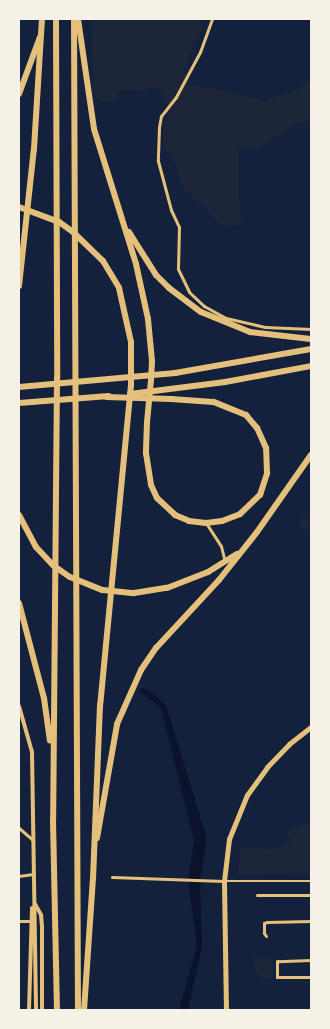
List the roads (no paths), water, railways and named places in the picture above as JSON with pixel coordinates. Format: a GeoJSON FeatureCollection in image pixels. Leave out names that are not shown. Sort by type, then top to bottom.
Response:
{"type":"FeatureCollection","features":[{"type":"Feature","properties":{"kind":"highway"},"geometry":{"type":"LineString","coordinates":[[19,286],[30,188],[42,19]]}},
{"type":"Feature","properties":{"kind":"highway"},"geometry":{"type":"LineString","coordinates":[[56,19],[54,780],[57,1010]]}},
{"type":"Feature","properties":{"kind":"highway"},"geometry":{"type":"LineString","coordinates":[[74,19],[78,1010]]}},
{"type":"Feature","properties":{"kind":"highway"},"geometry":{"type":"LineString","coordinates":[[78,19],[94,129],[139,278],[148,320],[152,361],[146,453],[149,477],[157,498],[168,510],[181,518],[206,523],[230,518],[247,509],[255,501],[266,480],[266,448],[257,428],[239,411],[213,402],[172,398],[106,397]]}},
{"type":"Feature","properties":{"kind":"highway"},"geometry":{"type":"LineString","coordinates":[[19,94],[42,32]]}},
{"type":"Feature","properties":{"kind":"highway"},"geometry":{"type":"LineString","coordinates":[[19,207],[59,222],[72,231],[103,262],[119,288],[129,322],[131,342],[130,385],[100,706],[93,878],[84,1010]]}},
{"type":"Feature","properties":{"kind":"highway"},"geometry":{"type":"LineString","coordinates":[[120,214],[145,260],[156,275],[169,288],[201,312],[250,332],[311,339]]}},
{"type":"Feature","properties":{"kind":"highway"},"geometry":{"type":"LineString","coordinates":[[19,387],[176,373],[311,349]]}},
{"type":"Feature","properties":{"kind":"highway"},"geometry":{"type":"LineString","coordinates":[[19,403],[106,397],[174,389],[311,366]]}},
{"type":"Feature","properties":{"kind":"highway"},"geometry":{"type":"LineString","coordinates":[[93,878],[113,742],[131,688],[156,648],[219,580],[257,532],[311,455]]}},
{"type":"Feature","properties":{"kind":"highway"},"geometry":{"type":"LineString","coordinates":[[19,515],[29,535],[44,557],[70,576],[103,590],[134,592],[180,584],[225,562],[245,546],[257,532]]}},
{"type":"Feature","properties":{"kind":"highway"},"geometry":{"type":"LineString","coordinates":[[19,603],[44,698],[54,780]]}},
{"type":"Feature","properties":{"kind":"main road"},"geometry":{"type":"LineString","coordinates":[[226,1010],[224,881],[229,839],[247,795],[272,761],[289,744],[311,727]]}},
{"type":"Feature","properties":{"kind":"street"},"geometry":{"type":"LineString","coordinates":[[212,19],[200,52],[176,97],[161,116],[159,127],[158,161],[171,210],[179,227],[178,269],[189,292],[204,306],[226,318],[265,327],[311,329]]}},
{"type":"Feature","properties":{"kind":"street"},"geometry":{"type":"LineString","coordinates":[[206,523],[221,546],[225,562]]}},
{"type":"Feature","properties":{"kind":"street"},"geometry":{"type":"LineString","coordinates":[[19,706],[28,730],[32,752],[33,874],[37,987],[36,1010]]}},
{"type":"Feature","properties":{"kind":"street"},"geometry":{"type":"LineString","coordinates":[[19,828],[33,840]]}},
{"type":"Feature","properties":{"kind":"street"},"geometry":{"type":"LineString","coordinates":[[19,876],[33,874]]}},
{"type":"Feature","properties":{"kind":"street"},"geometry":{"type":"LineString","coordinates":[[112,877],[187,879],[206,878],[224,881],[311,881]]}},
{"type":"Feature","properties":{"kind":"street"},"geometry":{"type":"LineString","coordinates":[[257,895],[311,895]]}},
{"type":"Feature","properties":{"kind":"street"},"geometry":{"type":"LineString","coordinates":[[29,1010],[30,921],[34,902]]}},
{"type":"Feature","properties":{"kind":"street"},"geometry":{"type":"LineString","coordinates":[[34,902],[41,915],[42,926],[42,1010]]}},
{"type":"Feature","properties":{"kind":"street"},"geometry":{"type":"LineString","coordinates":[[19,921],[30,921]]}},
{"type":"Feature","properties":{"kind":"street"},"geometry":{"type":"LineString","coordinates":[[266,936],[264,933],[264,923],[311,921]]}},
{"type":"Feature","properties":{"kind":"street"},"geometry":{"type":"LineString","coordinates":[[311,960],[277,961],[277,977],[311,977]]}}]}
